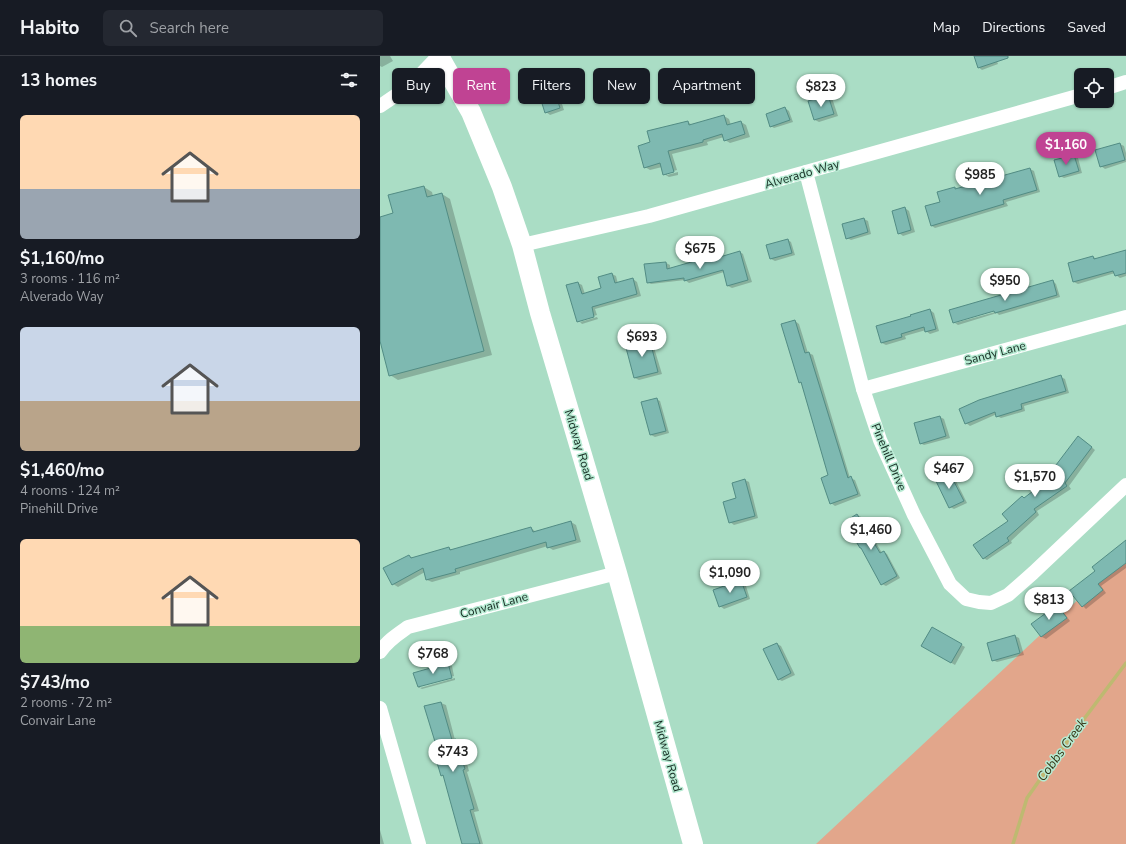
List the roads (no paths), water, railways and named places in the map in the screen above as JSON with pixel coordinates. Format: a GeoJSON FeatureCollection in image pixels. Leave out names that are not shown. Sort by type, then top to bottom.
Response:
{"type":"FeatureCollection","features":[{"type":"Feature","properties":{"kind":"street"},"geometry":{"type":"LineString","coordinates":[[380,106],[409,86],[438,56]]}},
{"type":"Feature","properties":{"kind":"street","name":"Midway Road"},"geometry":{"type":"LineString","coordinates":[[438,56],[471,112],[502,187],[522,245],[540,313],[617,573],[693,844]]}},
{"type":"Feature","properties":{"kind":"street"},"geometry":{"type":"LineString","coordinates":[[1114,86],[1126,82]]}},
{"type":"Feature","properties":{"kind":"street","name":"Alverado Way"},"geometry":{"type":"LineString","coordinates":[[522,245],[650,216],[1074,97]]}},
{"type":"Feature","properties":{"kind":"street","name":"Pinehill Drive"},"geometry":{"type":"LineString","coordinates":[[806,172],[863,389],[880,440],[914,515],[950,584],[966,599],[979,602],[991,603],[1008,595],[1126,485]]}},
{"type":"Feature","properties":{"kind":"street","name":"Sandy Lane"},"geometry":{"type":"LineString","coordinates":[[863,389],[1126,317]]}},
{"type":"Feature","properties":{"kind":"street","name":"Convair Lane"},"geometry":{"type":"LineString","coordinates":[[380,652],[395,636],[408,627],[617,573]]}},
{"type":"Feature","properties":{"kind":"street"},"geometry":{"type":"LineString","coordinates":[[380,708],[419,844]]}},
{"type":"Feature","properties":{"kind":"waterway","name":"Cobbs Creek"},"geometry":{"type":"LineString","coordinates":[[1013,844],[1027,798],[1126,663]]}}]}
